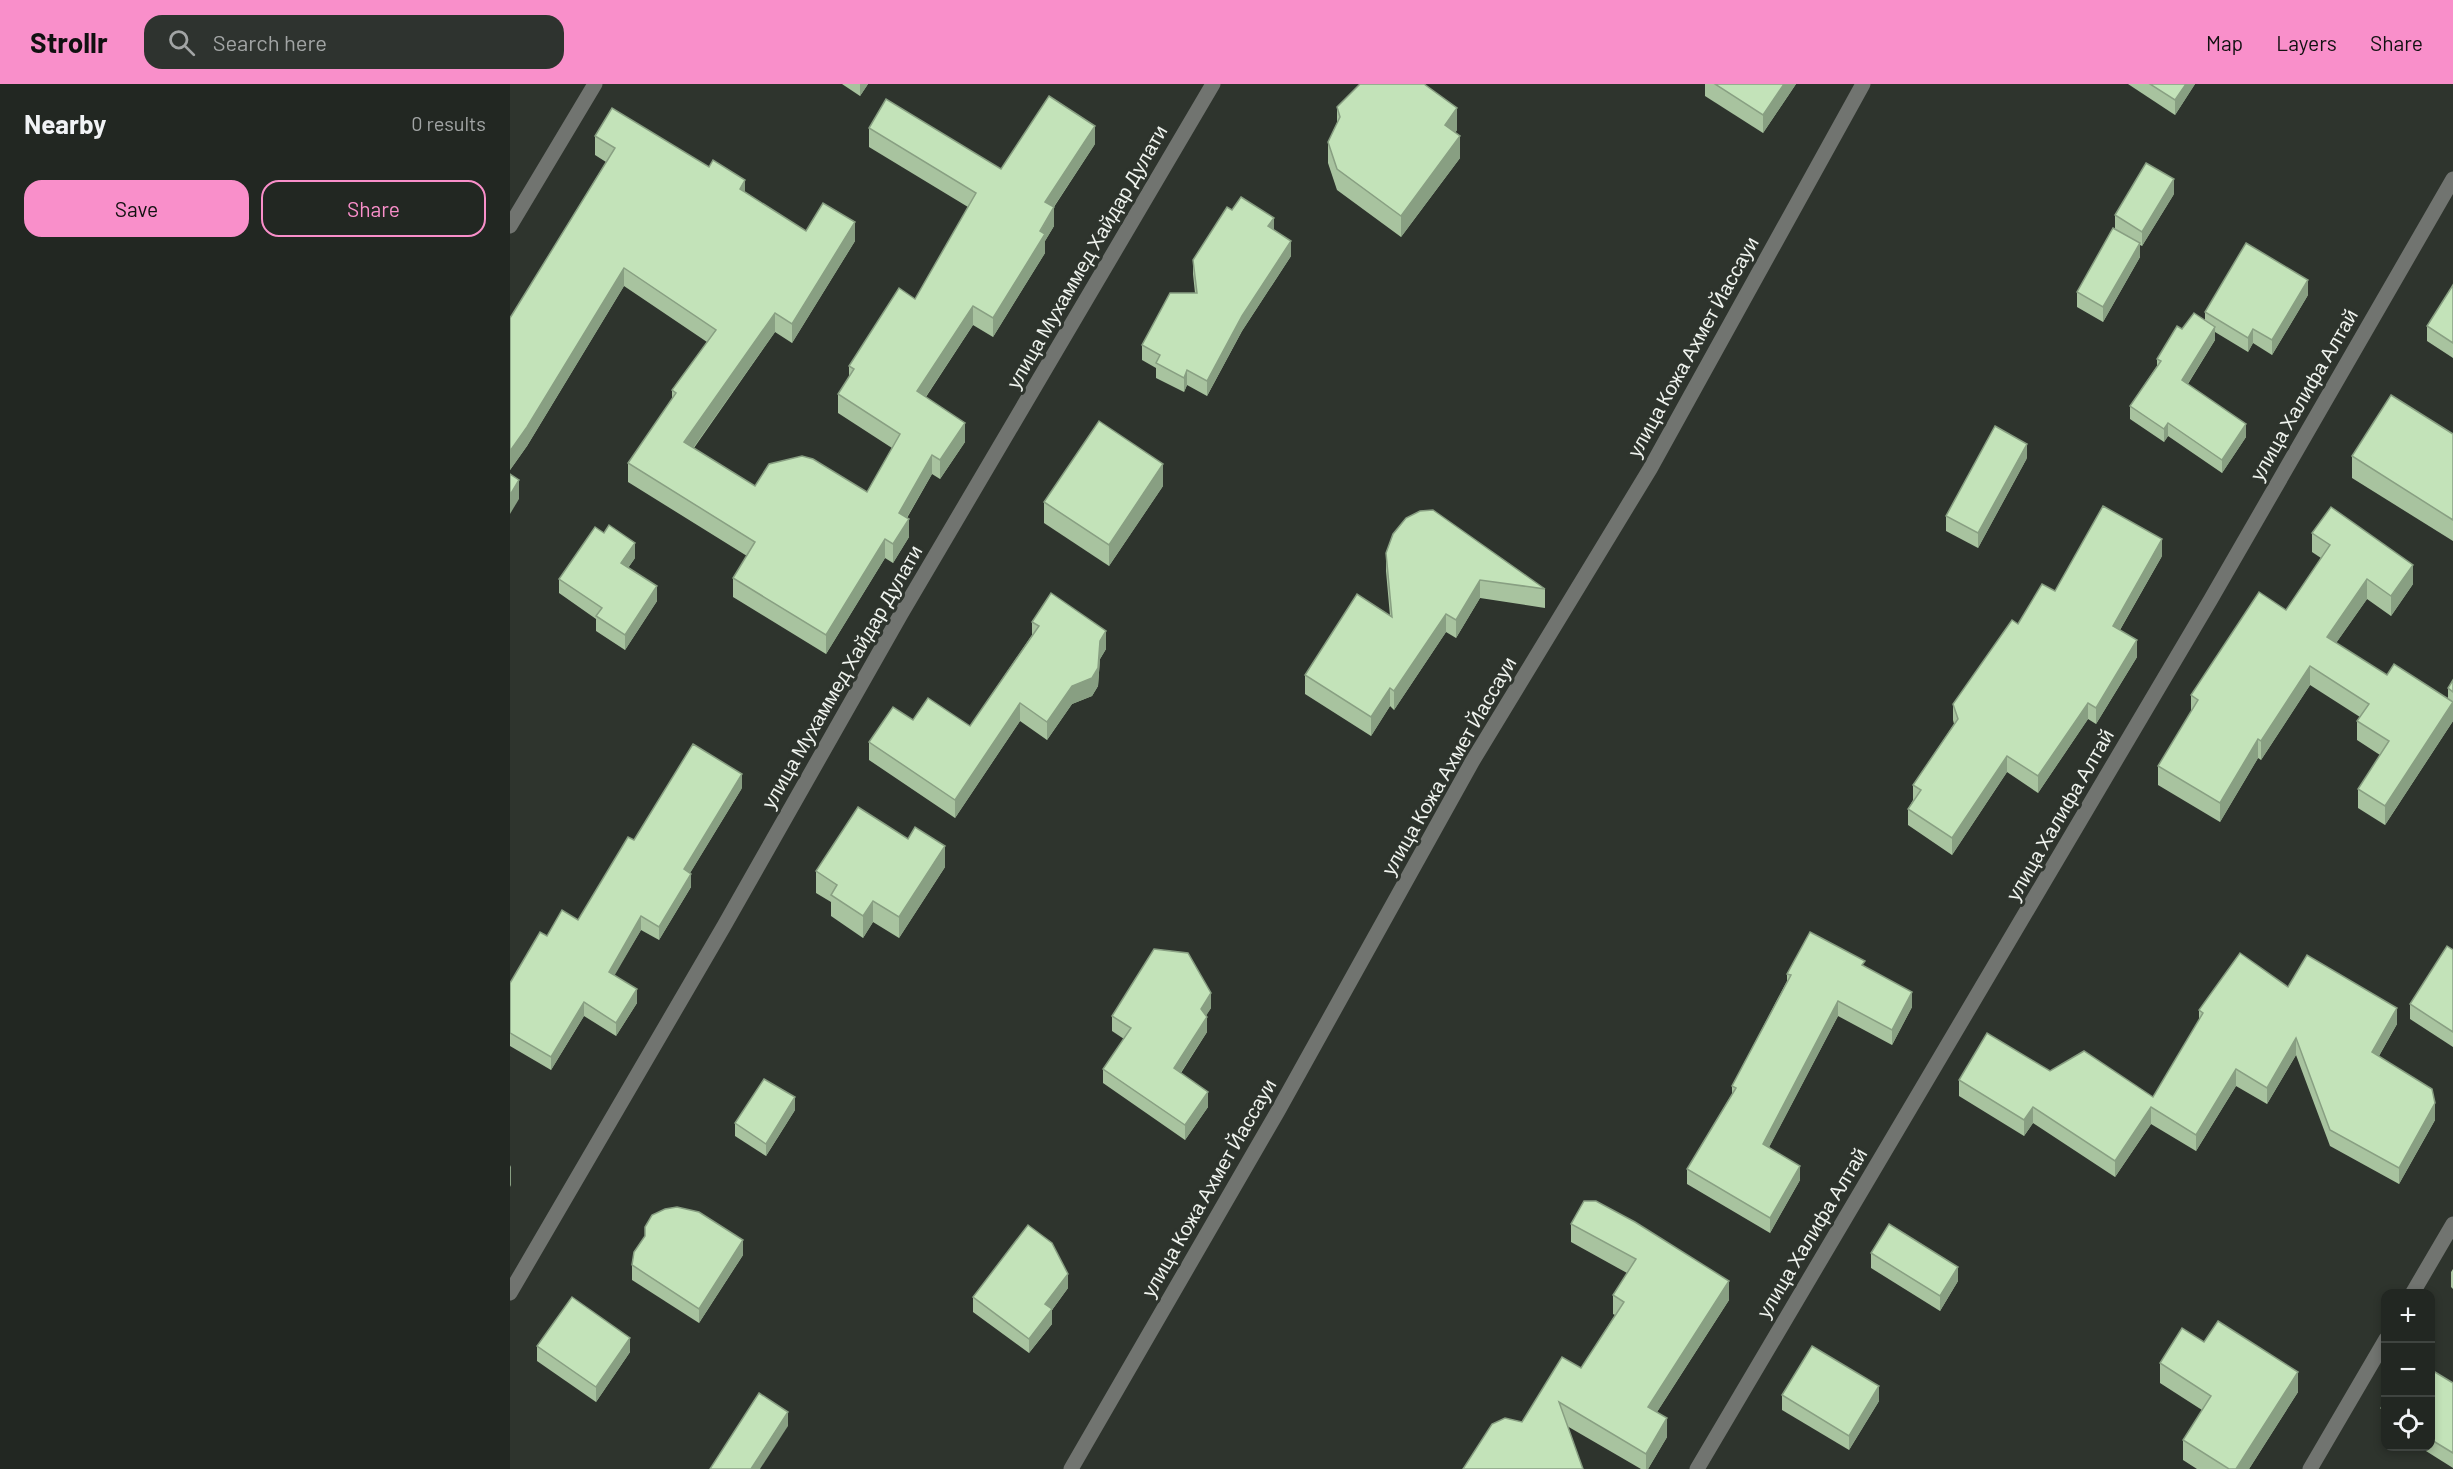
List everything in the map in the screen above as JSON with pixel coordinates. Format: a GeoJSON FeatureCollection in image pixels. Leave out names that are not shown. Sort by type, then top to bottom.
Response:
{"type":"FeatureCollection","features":[{"type":"Feature","properties":{"kind":"street"},"geometry":{"type":"LineString","coordinates":[[510,226],[596,84]]}},
{"type":"Feature","properties":{"kind":"street","name":"улица Мухаммед Хайдар Дулати"},"geometry":{"type":"LineString","coordinates":[[510,1293],[730,916],[901,614],[1213,84]]}},
{"type":"Feature","properties":{"kind":"street","name":"улица Кожа Ахмет Йассауи"},"geometry":{"type":"LineString","coordinates":[[1071,1469],[1278,1111],[1472,762],[1650,469],[1863,84]]}},
{"type":"Feature","properties":{"kind":"street","name":"улица Халифа Алтай"},"geometry":{"type":"LineString","coordinates":[[1697,1469],[2205,609],[2453,179]]}},
{"type":"Feature","properties":{"kind":"street"},"geometry":{"type":"LineString","coordinates":[[2414,1289],[2453,1224]]}},
{"type":"Feature","properties":{"kind":"street"},"geometry":{"type":"LineString","coordinates":[[2310,1469],[2383,1343]]}},
{"type":"Feature","properties":{"kind":"building"},"geometry":{"type":"Polygon","coordinates":[[[1360,84],[1424,84],[1457,108],[1445,125],[1460,136],[1401,216],[1337,169],[1328,142],[1340,117],[1337,107],[1360,84]]]}},
{"type":"Feature","properties":{"kind":"building"},"geometry":{"type":"Polygon","coordinates":[[[1715,84],[1784,84],[1763,115],[1715,84]]]}},
{"type":"Feature","properties":{"kind":"building"},"geometry":{"type":"Polygon","coordinates":[[[2150,84],[2186,84],[2175,100],[2150,84]]]}},
{"type":"Feature","properties":{"kind":"building"},"geometry":{"type":"Polygon","coordinates":[[[1049,96],[1095,126],[1045,202],[1054,207],[1040,231],[1045,234],[993,318],[973,306],[917,391],[965,423],[940,460],[932,455],[899,513],[909,519],[893,544],[885,539],[826,635],[733,578],[755,542],[628,463],[676,393],[672,390],[716,330],[624,268],[510,451],[510,318],[615,148],[595,136],[612,108],[709,167],[713,160],[745,180],[740,189],[806,231],[823,203],[855,222],[792,324],[775,313],[684,442],[755,486],[769,464],[802,456],[813,459],[867,492],[900,434],[838,394],[854,369],[849,366],[899,288],[915,299],[976,193],[869,128],[886,99],[1001,169],[1049,96]]]}},
{"type":"Feature","properties":{"kind":"building"},"geometry":{"type":"Polygon","coordinates":[[[2146,163],[2174,179],[2142,232],[2115,215],[2146,163]]]}},
{"type":"Feature","properties":{"kind":"building"},"geometry":{"type":"Polygon","coordinates":[[[1241,197],[1274,218],[1268,226],[1291,241],[1242,316],[1207,381],[1187,370],[1184,378],[1156,363],[1160,355],[1142,345],[1170,293],[1197,293],[1193,260],[1227,207],[1232,210],[1241,197]]]}},
{"type":"Feature","properties":{"kind":"building"},"geometry":{"type":"Polygon","coordinates":[[[2113,228],[2140,243],[2103,307],[2077,292],[2113,228]]]}},
{"type":"Feature","properties":{"kind":"building"},"geometry":{"type":"Polygon","coordinates":[[[2246,243],[2308,280],[2272,340],[2253,329],[2248,338],[2205,312],[2246,243]]]}},
{"type":"Feature","properties":{"kind":"building"},"geometry":{"type":"Polygon","coordinates":[[[2453,285],[2453,343],[2427,326],[2453,285]]]}},
{"type":"Feature","properties":{"kind":"building"},"geometry":{"type":"Polygon","coordinates":[[[2194,313],[2215,327],[2182,380],[2246,424],[2222,460],[2168,423],[2164,429],[2130,406],[2161,361],[2157,359],[2177,326],[2182,329],[2194,313]]]}},
{"type":"Feature","properties":{"kind":"building"},"geometry":{"type":"Polygon","coordinates":[[[2391,395],[2453,434],[2453,520],[2352,456],[2391,395]]]}},
{"type":"Feature","properties":{"kind":"building"},"geometry":{"type":"Polygon","coordinates":[[[1099,421],[1163,464],[1109,545],[1044,502],[1099,421]]]}},
{"type":"Feature","properties":{"kind":"building"},"geometry":{"type":"Polygon","coordinates":[[[1995,426],[2027,444],[1978,533],[1946,516],[1995,426]]]}},
{"type":"Feature","properties":{"kind":"building"},"geometry":{"type":"Polygon","coordinates":[[[510,474],[519,480],[510,495],[510,474]]]}},
{"type":"Feature","properties":{"kind":"building"},"geometry":{"type":"Polygon","coordinates":[[[2103,506],[2162,539],[2113,626],[2137,640],[2096,708],[2088,703],[2038,776],[2007,756],[1952,838],[1908,809],[1921,790],[1913,785],[1958,719],[1953,704],[2012,620],[2018,624],[2042,584],[2055,591],[2103,506]]]}},
{"type":"Feature","properties":{"kind":"building"},"geometry":{"type":"Polygon","coordinates":[[[2331,507],[2413,565],[2391,596],[2367,579],[2327,637],[2387,675],[2394,664],[2453,702],[2385,806],[2358,789],[2389,741],[2357,721],[2369,704],[2310,666],[2261,741],[2258,739],[2220,803],[2158,766],[2198,700],[2191,695],[2259,592],[2286,610],[2330,545],[2312,533],[2331,507]]]}},
{"type":"Feature","properties":{"kind":"building"},"geometry":{"type":"Polygon","coordinates":[[[1433,510],[1545,589],[1480,580],[1456,620],[1446,614],[1394,691],[1390,688],[1371,717],[1305,675],[1357,594],[1392,617],[1386,553],[1393,534],[1406,518],[1420,511],[1433,510]]]}},
{"type":"Feature","properties":{"kind":"building"},"geometry":{"type":"Polygon","coordinates":[[[609,525],[635,543],[621,563],[657,586],[625,635],[596,616],[602,608],[559,579],[595,527],[604,533],[609,525]]]}},
{"type":"Feature","properties":{"kind":"building"},"geometry":{"type":"Polygon","coordinates":[[[1051,593],[1106,631],[1100,641],[1098,668],[1092,678],[1072,686],[1047,722],[1020,703],[955,800],[869,742],[893,707],[913,720],[928,698],[970,726],[1039,626],[1032,622],[1051,593]]]}},
{"type":"Feature","properties":{"kind":"building"},"geometry":{"type":"Polygon","coordinates":[[[2453,680],[2453,692],[2448,688],[2453,680]]]}},
{"type":"Feature","properties":{"kind":"building"},"geometry":{"type":"Polygon","coordinates":[[[693,744],[742,774],[684,869],[691,874],[659,927],[641,916],[609,972],[637,989],[616,1023],[584,1002],[551,1057],[510,1033],[510,983],[540,932],[547,936],[562,910],[578,920],[628,837],[634,840],[693,744]]]}},
{"type":"Feature","properties":{"kind":"building"},"geometry":{"type":"Polygon","coordinates":[[[858,807],[908,839],[915,827],[945,846],[899,917],[873,901],[863,916],[831,895],[837,885],[816,871],[858,807]]]}},
{"type":"Feature","properties":{"kind":"building"},"geometry":{"type":"Polygon","coordinates":[[[1810,932],[1865,961],[1862,965],[1912,992],[1892,1030],[1838,1001],[1763,1144],[1800,1166],[1770,1218],[1687,1169],[1736,1088],[1732,1086],[1791,975],[1787,974],[1810,932]]]}},
{"type":"Feature","properties":{"kind":"building"},"geometry":{"type":"Polygon","coordinates":[[[2447,946],[2453,950],[2453,1032],[2410,1004],[2447,946]]]}},
{"type":"Feature","properties":{"kind":"building"},"geometry":{"type":"Polygon","coordinates":[[[1154,949],[1188,953],[1211,993],[1201,1009],[1207,1017],[1174,1068],[1208,1092],[1185,1125],[1103,1069],[1131,1028],[1112,1016],[1154,949]]]}},
{"type":"Feature","properties":{"kind":"building"},"geometry":{"type":"Polygon","coordinates":[[[2240,953],[2288,987],[2307,955],[2397,1008],[2372,1052],[2432,1089],[2435,1103],[2399,1168],[2330,1130],[2296,1038],[2267,1088],[2236,1069],[2196,1135],[2151,1107],[2115,1161],[2033,1107],[2024,1120],[1959,1080],[1987,1033],[2050,1071],[2084,1051],[2153,1097],[2203,1013],[2199,1010],[2240,953]]]}},
{"type":"Feature","properties":{"kind":"building"},"geometry":{"type":"Polygon","coordinates":[[[764,1079],[795,1097],[766,1144],[735,1123],[764,1079]]]}},
{"type":"Feature","properties":{"kind":"building"},"geometry":{"type":"Polygon","coordinates":[[[1584,1201],[1596,1201],[1635,1222],[1729,1281],[1648,1407],[1667,1418],[1646,1454],[1559,1402],[1583,1469],[1463,1469],[1492,1424],[1505,1418],[1522,1422],[1562,1357],[1581,1368],[1624,1302],[1613,1295],[1636,1259],[1571,1224],[1584,1201]]]}},
{"type":"Feature","properties":{"kind":"building"},"geometry":{"type":"Polygon","coordinates":[[[677,1207],[699,1212],[743,1240],[699,1309],[632,1265],[634,1252],[645,1236],[645,1227],[652,1215],[677,1207]]]}},
{"type":"Feature","properties":{"kind":"building"},"geometry":{"type":"Polygon","coordinates":[[[1889,1224],[1958,1267],[1940,1296],[1871,1253],[1889,1224]]]}},
{"type":"Feature","properties":{"kind":"building"},"geometry":{"type":"Polygon","coordinates":[[[1028,1225],[1052,1243],[1068,1274],[1045,1304],[1052,1309],[1029,1339],[973,1297],[1028,1225]]]}},
{"type":"Feature","properties":{"kind":"building"},"geometry":{"type":"Polygon","coordinates":[[[572,1297],[630,1338],[596,1387],[537,1346],[572,1297]]]}},
{"type":"Feature","properties":{"kind":"building"},"geometry":{"type":"Polygon","coordinates":[[[2218,1321],[2298,1372],[2236,1469],[2229,1469],[2183,1440],[2211,1396],[2160,1363],[2182,1328],[2204,1342],[2218,1321]]]}},
{"type":"Feature","properties":{"kind":"building"},"geometry":{"type":"Polygon","coordinates":[[[1812,1346],[1879,1386],[1849,1436],[1782,1395],[1812,1346]]]}},
{"type":"Feature","properties":{"kind":"building"},"geometry":{"type":"Polygon","coordinates":[[[2435,1372],[2453,1383],[2453,1453],[2435,1442],[2435,1372]]]}},
{"type":"Feature","properties":{"kind":"building"},"geometry":{"type":"Polygon","coordinates":[[[759,1393],[788,1412],[751,1469],[710,1469],[759,1393]]]}}]}
